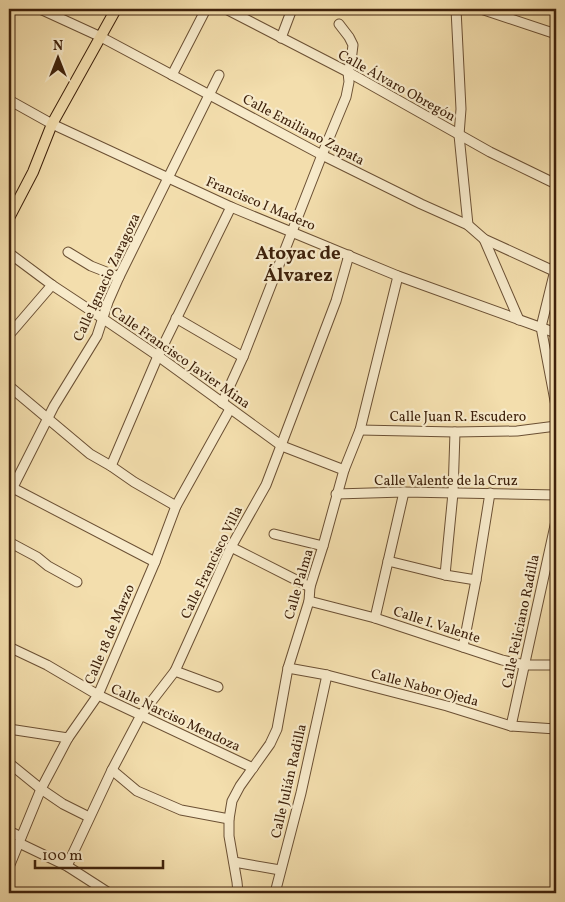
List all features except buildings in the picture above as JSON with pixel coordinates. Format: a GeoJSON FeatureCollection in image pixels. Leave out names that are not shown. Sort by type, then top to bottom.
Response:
{"type":"FeatureCollection","features":[{"type":"Feature","properties":{"kind":"main road"},"geometry":{"type":"LineString","coordinates":[[9,218],[32,172],[52,124],[116,9]]}},
{"type":"Feature","properties":{"kind":"street","name":"Calle Emiliano Zapata"},"geometry":{"type":"LineString","coordinates":[[40,9],[101,37],[322,155],[468,226],[484,239],[556,269]]}},
{"type":"Feature","properties":{"kind":"street"},"geometry":{"type":"LineString","coordinates":[[172,75],[206,9]]}},
{"type":"Feature","properties":{"kind":"street","name":"Calle Álvaro Obregón"},"geometry":{"type":"LineString","coordinates":[[226,9],[348,72],[490,152],[556,184]]}},
{"type":"Feature","properties":{"kind":"street"},"geometry":{"type":"LineString","coordinates":[[281,38],[292,9]]}},
{"type":"Feature","properties":{"kind":"street"},"geometry":{"type":"LineString","coordinates":[[456,9],[461,108],[459,135],[468,226]]}},
{"type":"Feature","properties":{"kind":"street"},"geometry":{"type":"LineString","coordinates":[[480,9],[556,34]]}},
{"type":"Feature","properties":{"kind":"street"},"geometry":{"type":"LineString","coordinates":[[222,402],[243,357],[346,97],[353,45],[350,36],[339,24]]}},
{"type":"Feature","properties":{"kind":"street","name":"Calle Ignacio Zaragoza"},"geometry":{"type":"LineString","coordinates":[[10,489],[54,406],[97,336],[102,318],[119,277],[219,76]]}},
{"type":"Feature","properties":{"kind":"street","name":"Francisco I Madero"},"geometry":{"type":"LineString","coordinates":[[9,100],[52,124],[168,178],[292,232],[398,276],[556,333]]}},
{"type":"Feature","properties":{"kind":"street"},"geometry":{"type":"LineString","coordinates":[[111,466],[158,356],[232,206]]}},
{"type":"Feature","properties":{"kind":"street"},"geometry":{"type":"LineString","coordinates":[[484,239],[519,320]]}},
{"type":"Feature","properties":{"kind":"street"},"geometry":{"type":"LineString","coordinates":[[68,252],[91,266],[119,277]]}},
{"type":"Feature","properties":{"kind":"street","name":"Calle Francisco Javier Mina"},"geometry":{"type":"LineString","coordinates":[[9,253],[52,285],[158,356],[282,446],[344,470]]}},
{"type":"Feature","properties":{"kind":"street","name":"Calle Francisco Villa"},"geometry":{"type":"LineString","coordinates":[[67,866],[112,770],[141,715],[175,671],[230,547],[266,485],[336,301],[349,255]]}},
{"type":"Feature","properties":{"kind":"street"},"geometry":{"type":"LineString","coordinates":[[556,269],[541,327],[556,414]]}},
{"type":"Feature","properties":{"kind":"street","name":"Calle Palma"},"geometry":{"type":"LineString","coordinates":[[238,893],[229,836],[228,819],[232,801],[240,786],[270,744],[277,729],[288,668],[309,601],[310,587],[336,494],[360,430],[398,276]]}},
{"type":"Feature","properties":{"kind":"street"},"geometry":{"type":"LineString","coordinates":[[9,335],[52,285]]}},
{"type":"Feature","properties":{"kind":"street"},"geometry":{"type":"LineString","coordinates":[[176,318],[243,357]]}},
{"type":"Feature","properties":{"kind":"street"},"geometry":{"type":"LineString","coordinates":[[9,386],[90,454],[176,506]]}},
{"type":"Feature","properties":{"kind":"street","name":"Calle 18 de Marzo"},"geometry":{"type":"LineString","coordinates":[[9,867],[41,789],[68,738],[98,695],[155,562],[176,506],[230,409]]}},
{"type":"Feature","properties":{"kind":"street","name":"Calle Juan R. Escudero"},"geometry":{"type":"LineString","coordinates":[[360,430],[517,431],[556,426]]}},
{"type":"Feature","properties":{"kind":"street"},"geometry":{"type":"LineString","coordinates":[[445,575],[453,493],[455,432]]}},
{"type":"Feature","properties":{"kind":"street"},"geometry":{"type":"LineString","coordinates":[[10,489],[155,562]]}},
{"type":"Feature","properties":{"kind":"street"},"geometry":{"type":"LineString","coordinates":[[375,618],[404,492]]}},
{"type":"Feature","properties":{"kind":"street","name":"Calle Valente de la Cruz"},"geometry":{"type":"LineString","coordinates":[[336,494],[404,492],[556,495]]}},
{"type":"Feature","properties":{"kind":"street"},"geometry":{"type":"LineString","coordinates":[[463,648],[490,493]]}},
{"type":"Feature","properties":{"kind":"street","name":"Calle Feliciano Radilla"},"geometry":{"type":"LineString","coordinates":[[511,726],[556,521]]}},
{"type":"Feature","properties":{"kind":"street"},"geometry":{"type":"LineString","coordinates":[[274,534],[323,546]]}},
{"type":"Feature","properties":{"kind":"street"},"geometry":{"type":"LineString","coordinates":[[9,542],[78,582]]}},
{"type":"Feature","properties":{"kind":"street"},"geometry":{"type":"LineString","coordinates":[[230,547],[310,587]]}},
{"type":"Feature","properties":{"kind":"street"},"geometry":{"type":"LineString","coordinates":[[388,561],[445,575],[476,580]]}},
{"type":"Feature","properties":{"kind":"street","name":"Calle I. Valente"},"geometry":{"type":"LineString","coordinates":[[309,601],[375,618],[502,660],[525,665],[556,665]]}},
{"type":"Feature","properties":{"kind":"street","name":"Calle Narciso Mendoza"},"geometry":{"type":"LineString","coordinates":[[9,647],[47,665],[98,695],[253,768]]}},
{"type":"Feature","properties":{"kind":"street","name":"Calle Nabor Ojeda"},"geometry":{"type":"LineString","coordinates":[[288,668],[326,675],[447,706],[511,726],[556,729]]}},
{"type":"Feature","properties":{"kind":"street"},"geometry":{"type":"LineString","coordinates":[[175,671],[218,686]]}},
{"type":"Feature","properties":{"kind":"street","name":"Calle Julián Radilla"},"geometry":{"type":"LineString","coordinates":[[275,893],[301,793],[326,675]]}},
{"type":"Feature","properties":{"kind":"street"},"geometry":{"type":"LineString","coordinates":[[9,729],[68,738]]}},
{"type":"Feature","properties":{"kind":"street"},"geometry":{"type":"LineString","coordinates":[[9,763],[41,789],[89,818]]}},
{"type":"Feature","properties":{"kind":"street"},"geometry":{"type":"LineString","coordinates":[[112,770],[137,791],[174,808],[228,819]]}},
{"type":"Feature","properties":{"kind":"street"},"geometry":{"type":"LineString","coordinates":[[9,831],[20,840],[67,866],[109,893]]}},
{"type":"Feature","properties":{"kind":"street"},"geometry":{"type":"LineString","coordinates":[[234,862],[280,870]]}},
{"type":"Feature","properties":{"kind":"street"},"geometry":{"type":"LineString","coordinates":[[556,872],[556,893]]}},
{"type":"Feature","properties":{"kind":"district","name":"Atoyac de Álvarez"},"geometry":{"type":"Point","coordinates":[298,263]}}]}
